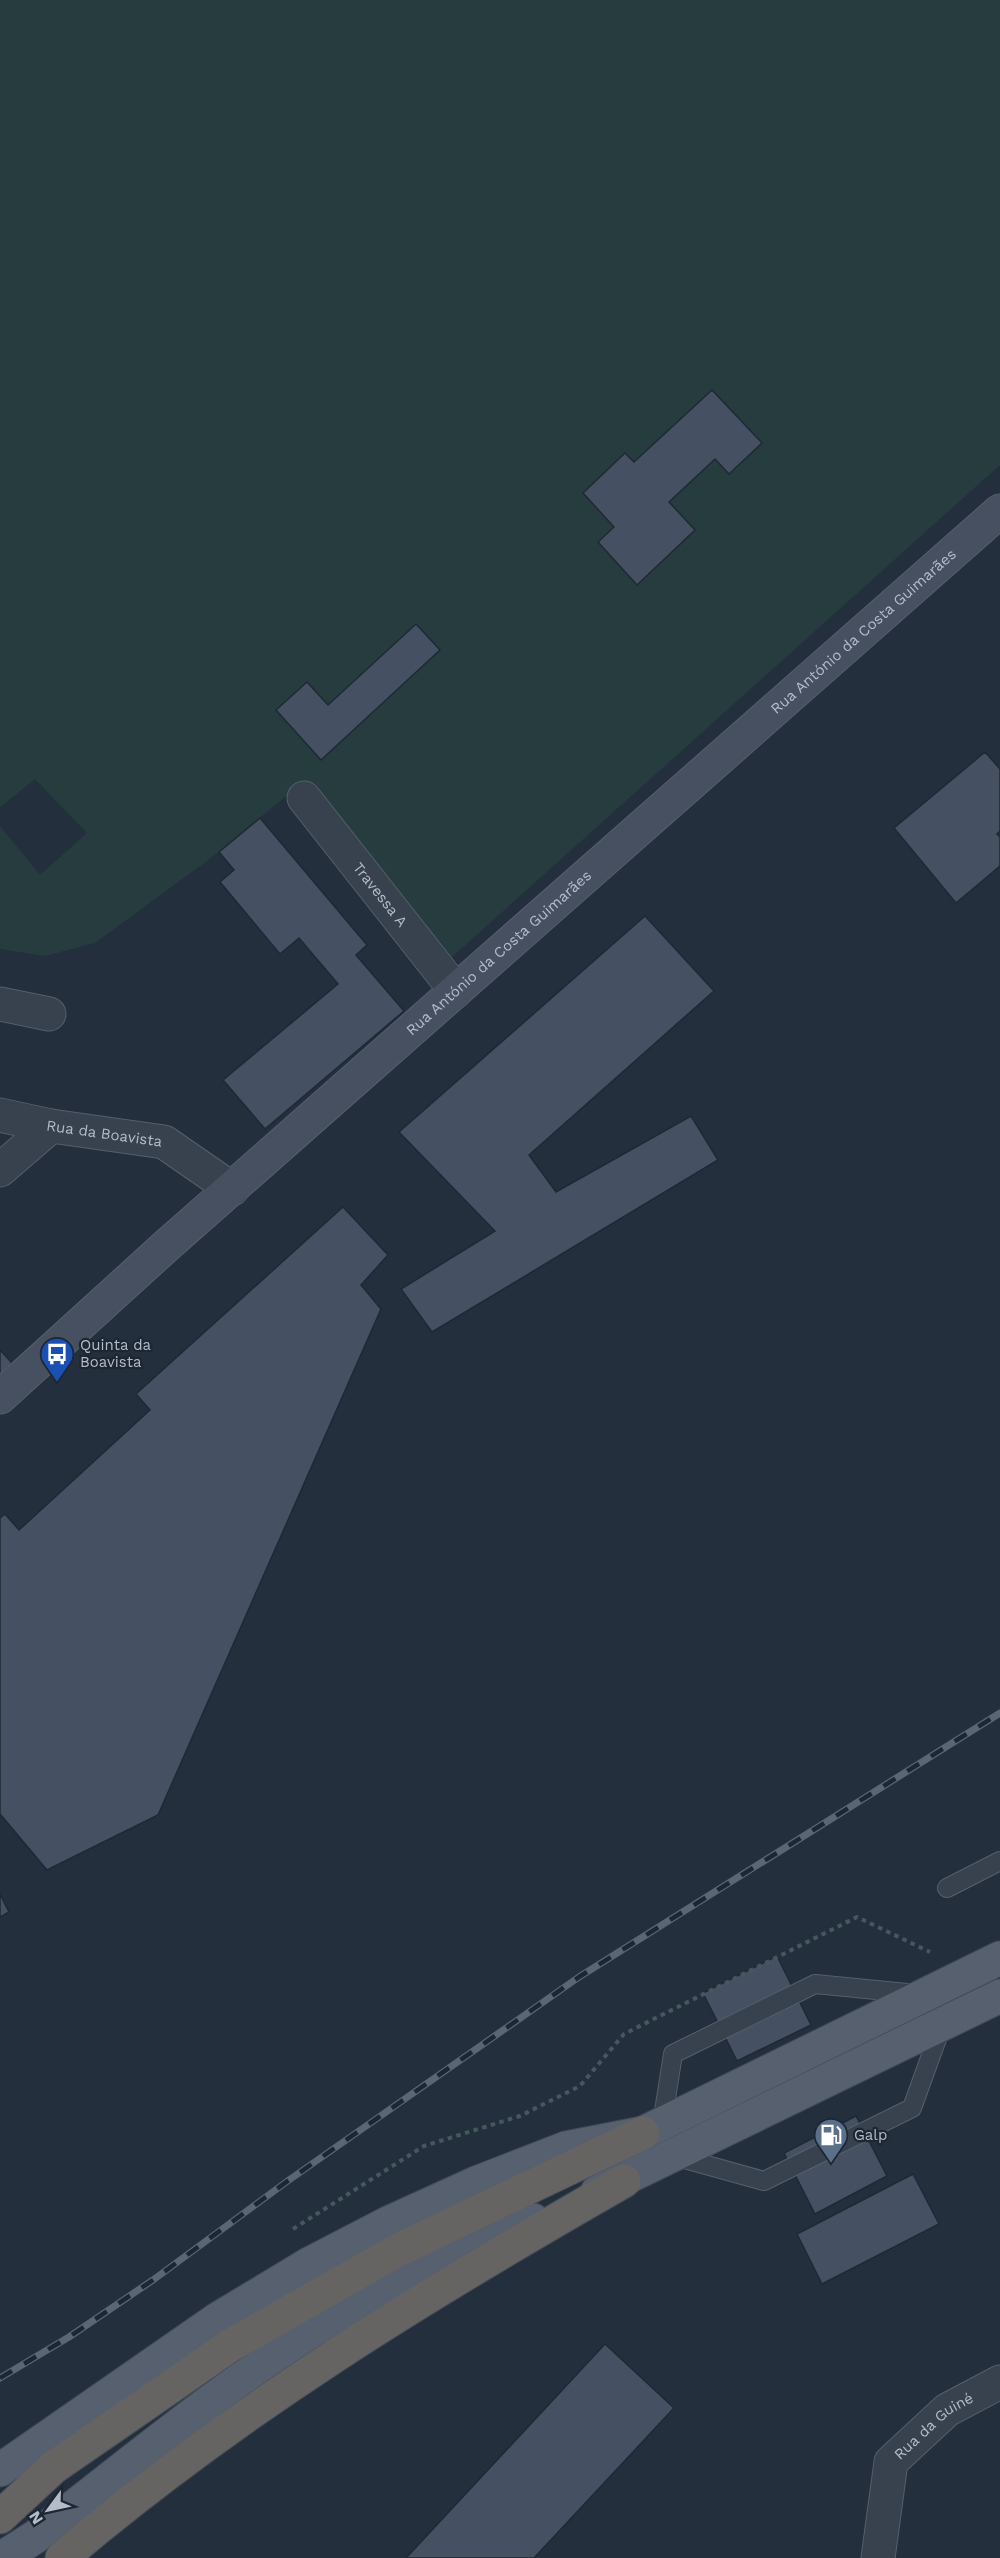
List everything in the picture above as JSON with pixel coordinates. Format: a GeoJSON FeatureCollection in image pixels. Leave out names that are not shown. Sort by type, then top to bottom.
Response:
{"type":"FeatureCollection","features":[{"type":"Feature","properties":{"kind":"highway"},"geometry":{"type":"LineString","coordinates":[[0,2517],[54,2468],[231,2345],[398,2250],[652,2128]]}},
{"type":"Feature","properties":{"kind":"highway"},"geometry":{"type":"LineString","coordinates":[[62,2558],[104,2522],[220,2435],[357,2340],[515,2243],[624,2181]]}},
{"type":"Feature","properties":{"kind":"main road","name":"Rua António da Costa Guimarães"},"geometry":{"type":"LineString","coordinates":[[0,1397],[232,1189],[1000,511]]}},
{"type":"Feature","properties":{"kind":"main road"},"geometry":{"type":"LineString","coordinates":[[0,2470],[216,2320],[309,2264],[387,2223],[476,2183],[566,2148],[652,2128],[1000,1958]]}},
{"type":"Feature","properties":{"kind":"main road"},"geometry":{"type":"LineString","coordinates":[[2,2558],[35,2537],[245,2374],[333,2318],[421,2270],[624,2181],[1000,1996]]}},
{"type":"Feature","properties":{"kind":"street","name":"Travessa A"},"geometry":{"type":"LineString","coordinates":[[304,798],[456,991]]}},
{"type":"Feature","properties":{"kind":"street"},"geometry":{"type":"LineString","coordinates":[[0,1004],[49,1014]]}},
{"type":"Feature","properties":{"kind":"street","name":"Rua da Boavista"},"geometry":{"type":"LineString","coordinates":[[0,1115],[51,1126],[164,1142],[232,1189]]}},
{"type":"Feature","properties":{"kind":"street"},"geometry":{"type":"LineString","coordinates":[[0,1170],[51,1126]]}},
{"type":"Feature","properties":{"kind":"street","name":"Rua da Guiné"},"geometry":{"type":"LineString","coordinates":[[878,2558],[891,2462],[947,2410],[1000,2382]]}},
{"type":"Feature","properties":{"kind":"lane"},"geometry":{"type":"LineString","coordinates":[[947,1888],[1000,1861]]}},
{"type":"Feature","properties":{"kind":"lane"},"geometry":{"type":"LineString","coordinates":[[652,2128],[673,2054],[794,1994],[815,1984],[925,1995]]}},
{"type":"Feature","properties":{"kind":"lane"},"geometry":{"type":"LineString","coordinates":[[674,2156],[764,2181],[912,2108],[942,2025]]}},
{"type":"Feature","properties":{"kind":"path"},"geometry":{"type":"LineString","coordinates":[[520,2116],[580,2086]]}},
{"type":"Feature","properties":{"kind":"green space"},"geometry":{"type":"Polygon","coordinates":[[[0,0],[1000,0],[1000,465],[433,974],[286,796],[219,852],[95,943],[45,956],[0,949],[0,826],[40,875],[87,833],[35,779],[0,807],[0,0]]]}},
{"type":"Feature","properties":{"kind":"building"},"geometry":{"type":"Polygon","coordinates":[[[712,390],[762,443],[729,474],[715,459],[669,502],[695,530],[637,585],[598,542],[614,527],[583,493],[625,453],[634,462],[712,390]]]}},
{"type":"Feature","properties":{"kind":"building"},"geometry":{"type":"Polygon","coordinates":[[[416,624],[440,650],[321,760],[276,710],[307,682],[328,705],[416,624]]]}},
{"type":"Feature","properties":{"kind":"building"},"geometry":{"type":"Polygon","coordinates":[[[985,752],[1000,769],[1000,831],[997,834],[1000,837],[1000,866],[956,903],[894,828],[985,752]]]}},
{"type":"Feature","properties":{"kind":"building"},"geometry":{"type":"Polygon","coordinates":[[[260,818],[367,945],[356,955],[404,1011],[265,1129],[223,1080],[338,984],[299,938],[280,954],[220,882],[234,870],[219,852],[260,818]]]}},
{"type":"Feature","properties":{"kind":"building"},"geometry":{"type":"Polygon","coordinates":[[[645,916],[714,991],[529,1155],[556,1192],[691,1116],[718,1160],[432,1332],[401,1289],[495,1231],[399,1132],[645,916]]]}},
{"type":"Feature","properties":{"kind":"building"},"geometry":{"type":"Polygon","coordinates":[[[343,1207],[388,1255],[361,1285],[381,1309],[158,1815],[47,1870],[0,1814],[0,1518],[5,1514],[19,1530],[150,1410],[136,1394],[343,1207]]]}},
{"type":"Feature","properties":{"kind":"building"},"geometry":{"type":"Polygon","coordinates":[[[0,1350],[12,1363],[0,1375],[0,1350]]]}},
{"type":"Feature","properties":{"kind":"building"},"geometry":{"type":"Polygon","coordinates":[[[0,1894],[9,1912],[0,1917],[0,1894]]]}},
{"type":"Feature","properties":{"kind":"building"},"geometry":{"type":"Polygon","coordinates":[[[777,1956],[811,2025],[737,2061],[703,1993],[777,1956]]]}},
{"type":"Feature","properties":{"kind":"building"},"geometry":{"type":"Polygon","coordinates":[[[856,2116],[887,2176],[815,2214],[784,2153],[856,2116]]]}},
{"type":"Feature","properties":{"kind":"building"},"geometry":{"type":"Polygon","coordinates":[[[913,2174],[939,2224],[822,2284],[797,2234],[913,2174]]]}},
{"type":"Feature","properties":{"kind":"building"},"geometry":{"type":"Polygon","coordinates":[[[605,2344],[674,2408],[534,2558],[406,2558],[605,2344]]]}},
{"type":"Feature","properties":{"kind":"railway"},"geometry":{"type":"LineString","coordinates":[[0,2378],[69,2337],[153,2280],[289,2180],[579,1977],[1000,1713]]}},
{"type":"Feature","properties":{"kind":"place","name":"Quinta da Boavista"},"geometry":{"type":"Point","coordinates":[57,1383]}},
{"type":"Feature","properties":{"kind":"place","name":"Galp"},"geometry":{"type":"Point","coordinates":[831,2164]}}]}
